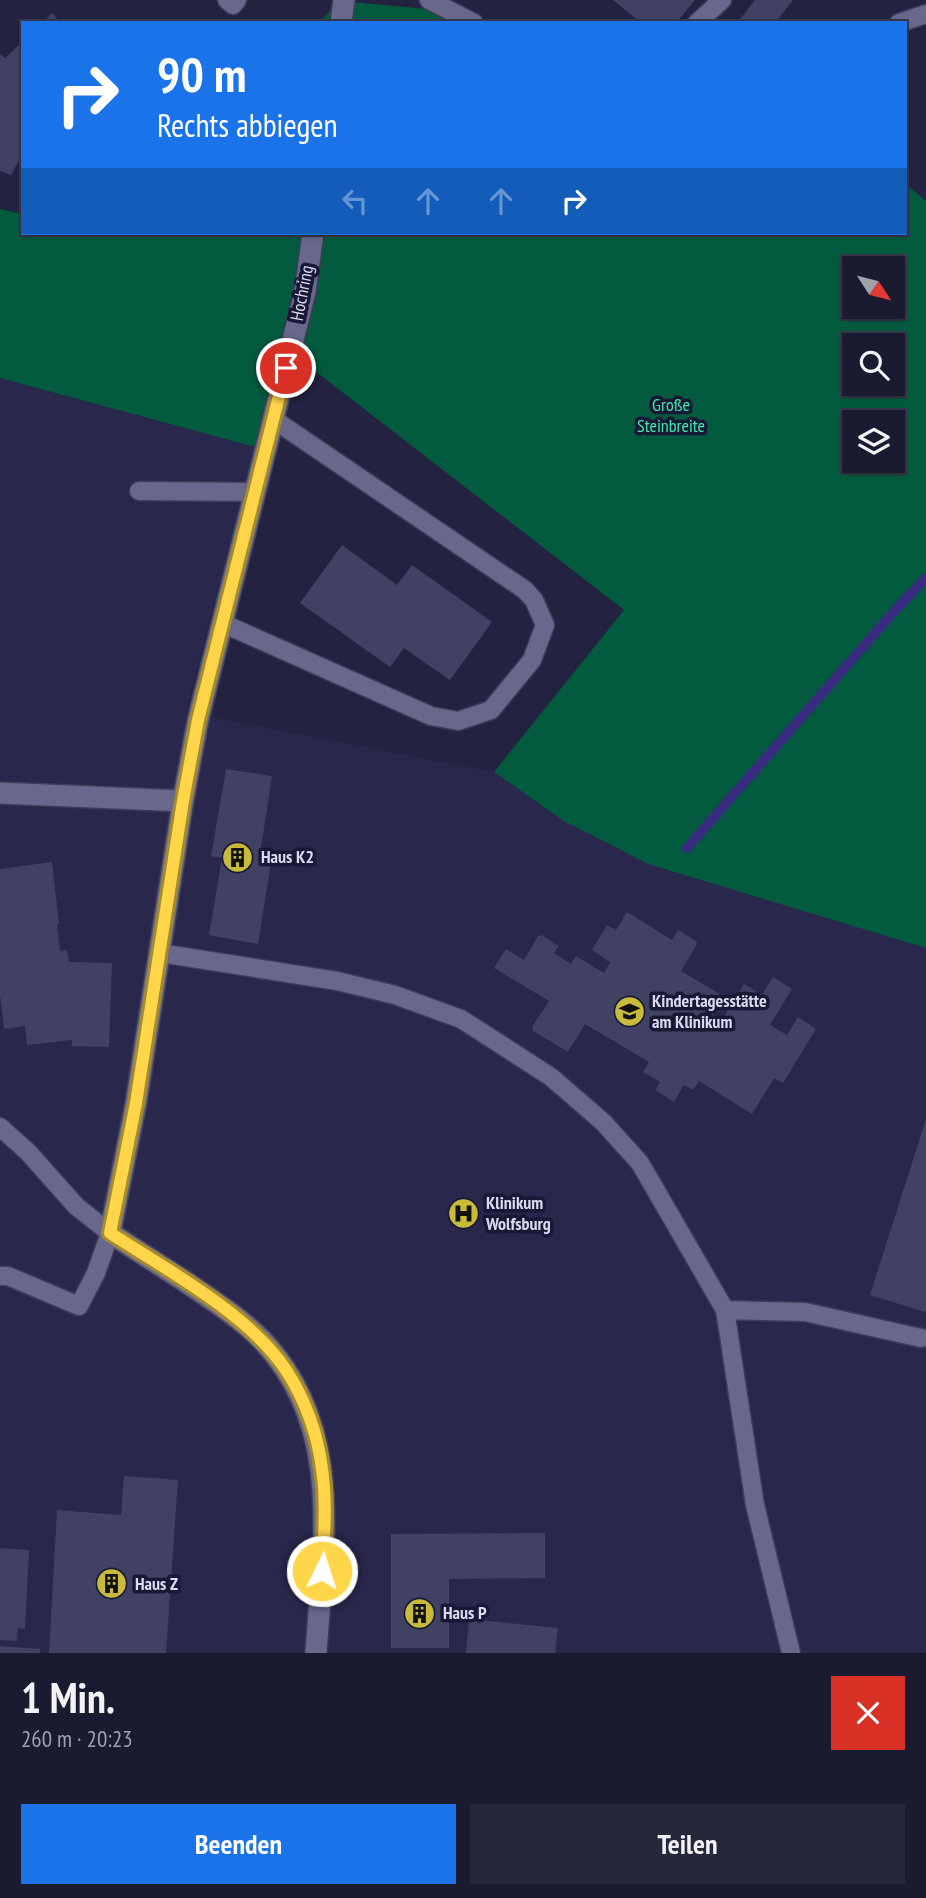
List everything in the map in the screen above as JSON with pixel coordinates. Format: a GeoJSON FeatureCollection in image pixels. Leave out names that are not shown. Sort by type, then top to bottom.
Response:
{"type":"FeatureCollection","features":[{"type":"Feature","properties":{"kind":"street"},"geometry":{"type":"LineString","coordinates":[[341,21],[344,0]]}},
{"type":"Feature","properties":{"kind":"street","name":"Hochring"},"geometry":{"type":"LineString","coordinates":[[110,1233],[136,1103],[198,720],[304,292],[313,235]]}},
{"type":"Feature","properties":{"kind":"street"},"geometry":{"type":"LineString","coordinates":[[0,793],[183,801]]}},
{"type":"Feature","properties":{"kind":"street"},"geometry":{"type":"LineString","coordinates":[[110,1233],[221,1306],[261,1340],[286,1369],[303,1402],[317,1439],[326,1516],[316,1653]]}},
{"type":"Feature","properties":{"kind":"lane"},"geometry":{"type":"LineString","coordinates":[[228,0],[233,5],[237,0]]}},
{"type":"Feature","properties":{"kind":"lane"},"geometry":{"type":"LineString","coordinates":[[429,0],[470,21]]}},
{"type":"Feature","properties":{"kind":"lane"},"geometry":{"type":"LineString","coordinates":[[699,21],[722,0]]}},
{"type":"Feature","properties":{"kind":"lane"},"geometry":{"type":"LineString","coordinates":[[905,21],[926,14]]}},
{"type":"Feature","properties":{"kind":"lane"},"geometry":{"type":"LineString","coordinates":[[222,623],[431,716],[458,721],[491,710],[532,660],[545,625],[534,600],[525,590],[273,419]]}},
{"type":"Feature","properties":{"kind":"lane"},"geometry":{"type":"LineString","coordinates":[[139,491],[254,492]]}},
{"type":"Feature","properties":{"kind":"lane"},"geometry":{"type":"LineString","coordinates":[[160,953],[337,981],[395,995],[461,1020],[551,1077],[603,1122],[640,1163],[725,1310],[755,1505],[791,1653]]}},
{"type":"Feature","properties":{"kind":"lane"},"geometry":{"type":"LineString","coordinates":[[0,1127],[28,1152],[76,1206],[110,1233],[96,1273],[79,1306],[8,1276],[0,1276]]}},
{"type":"Feature","properties":{"kind":"lane"},"geometry":{"type":"LineString","coordinates":[[725,1310],[806,1312],[921,1338]]}},
{"type":"Feature","properties":{"kind":"shaded area","name":"Klinikum Wolfsburg"},"geometry":{"type":"Polygon","coordinates":[[[0,378],[255,447],[186,712],[494,772],[625,610],[926,735],[926,1653],[0,1653],[0,378]]]}},
{"type":"Feature","properties":{"kind":"green space"},"geometry":{"type":"Polygon","coordinates":[[[340,1],[449,11],[468,21],[320,21],[340,1]]]}},
{"type":"Feature","properties":{"kind":"green space","name":"Große Steinbreite"},"geometry":{"type":"Polygon","coordinates":[[[907,185],[926,201],[926,948],[648,864],[564,821],[494,772],[624,610],[284,347],[255,447],[0,378],[0,209],[21,214],[21,235],[907,235],[907,185]]]}},
{"type":"Feature","properties":{"kind":"building"},"geometry":{"type":"Polygon","coordinates":[[[613,0],[695,0],[678,21],[639,21],[613,0]]]}},
{"type":"Feature","properties":{"kind":"building"},"geometry":{"type":"Polygon","coordinates":[[[755,0],[793,0],[777,21],[739,21],[755,0]]]}},
{"type":"Feature","properties":{"kind":"building"},"geometry":{"type":"Polygon","coordinates":[[[52,13],[59,21],[44,21],[52,13]]]}},
{"type":"Feature","properties":{"kind":"building"},"geometry":{"type":"Polygon","coordinates":[[[21,43],[21,157],[11,175],[0,171],[0,54],[5,58],[21,43]]]}},
{"type":"Feature","properties":{"kind":"building"},"geometry":{"type":"Polygon","coordinates":[[[342,545],[397,585],[412,565],[492,622],[450,680],[404,648],[390,667],[300,603],[342,545]]]}},
{"type":"Feature","properties":{"kind":"building","name":"Haus K2"},"geometry":{"type":"Polygon","coordinates":[[[226,769],[272,776],[259,861],[271,863],[258,944],[209,935],[222,858],[211,856],[226,769]]]}},
{"type":"Feature","properties":{"kind":"building"},"geometry":{"type":"Polygon","coordinates":[[[52,862],[60,951],[67,950],[69,962],[112,963],[109,1047],[72,1046],[72,1040],[27,1045],[25,1026],[4,1029],[0,995],[0,869],[52,862]]]}},
{"type":"Feature","properties":{"kind":"building","name":"Kindertagesstätte am Klinikum"},"geometry":{"type":"Polygon","coordinates":[[[627,912],[672,940],[678,930],[696,941],[697,944],[681,971],[725,997],[714,1015],[722,1020],[744,984],[762,995],[773,977],[792,989],[770,1025],[787,1035],[798,1017],[816,1029],[783,1083],[774,1078],[752,1114],[699,1081],[693,1090],[684,1085],[674,1102],[655,1090],[660,1082],[643,1072],[649,1062],[585,1024],[568,1052],[533,1031],[532,1027],[549,1001],[494,968],[506,949],[524,960],[538,936],[542,935],[559,946],[554,953],[571,964],[576,956],[604,973],[610,962],[592,950],[607,925],[616,930],[627,912]]]}},
{"type":"Feature","properties":{"kind":"building"},"geometry":{"type":"Polygon","coordinates":[[[926,1119],[926,1309],[925,1312],[870,1295],[926,1119]]]}},
{"type":"Feature","properties":{"kind":"building","name":"Haus Z"},"geometry":{"type":"Polygon","coordinates":[[[124,1476],[178,1480],[166,1653],[49,1653],[57,1510],[121,1515],[124,1476]]]}},
{"type":"Feature","properties":{"kind":"building","name":"Haus P"},"geometry":{"type":"Polygon","coordinates":[[[545,1533],[545,1578],[449,1579],[449,1648],[391,1648],[391,1534],[545,1533]]]}},
{"type":"Feature","properties":{"kind":"building"},"geometry":{"type":"Polygon","coordinates":[[[0,1548],[29,1550],[25,1629],[18,1628],[17,1641],[0,1640],[0,1548]]]}},
{"type":"Feature","properties":{"kind":"building"},"geometry":{"type":"Polygon","coordinates":[[[469,1619],[558,1628],[555,1653],[466,1653],[469,1619]]]}},
{"type":"Feature","properties":{"kind":"building"},"geometry":{"type":"Polygon","coordinates":[[[0,1646],[40,1649],[40,1653],[0,1653],[0,1646]]]}},
{"type":"Feature","properties":{"kind":"waterway"},"geometry":{"type":"LineString","coordinates":[[687,848],[926,578]]}},
{"type":"Feature","properties":{"kind":"place","name":"Haus K2"},"geometry":{"type":"Point","coordinates":[238,857]}},
{"type":"Feature","properties":{"kind":"place","name":"Kindertagesstätte am Klinikum"},"geometry":{"type":"Point","coordinates":[629,1011]}},
{"type":"Feature","properties":{"kind":"place","name":"Klinikum Wolfsburg"},"geometry":{"type":"Point","coordinates":[463,1213]}},
{"type":"Feature","properties":{"kind":"place","name":"Haus Z"},"geometry":{"type":"Point","coordinates":[112,1584]}},
{"type":"Feature","properties":{"kind":"place","name":"Haus P"},"geometry":{"type":"Point","coordinates":[420,1613]}},
{"type":"Feature","properties":{"kind":"route"},"geometry":{"type":"LineString","coordinates":[[286,368],[198,720],[136,1103],[110,1233],[221,1306],[261,1340],[286,1369],[303,1402],[317,1439],[326,1516],[322,1571]]}}]}
